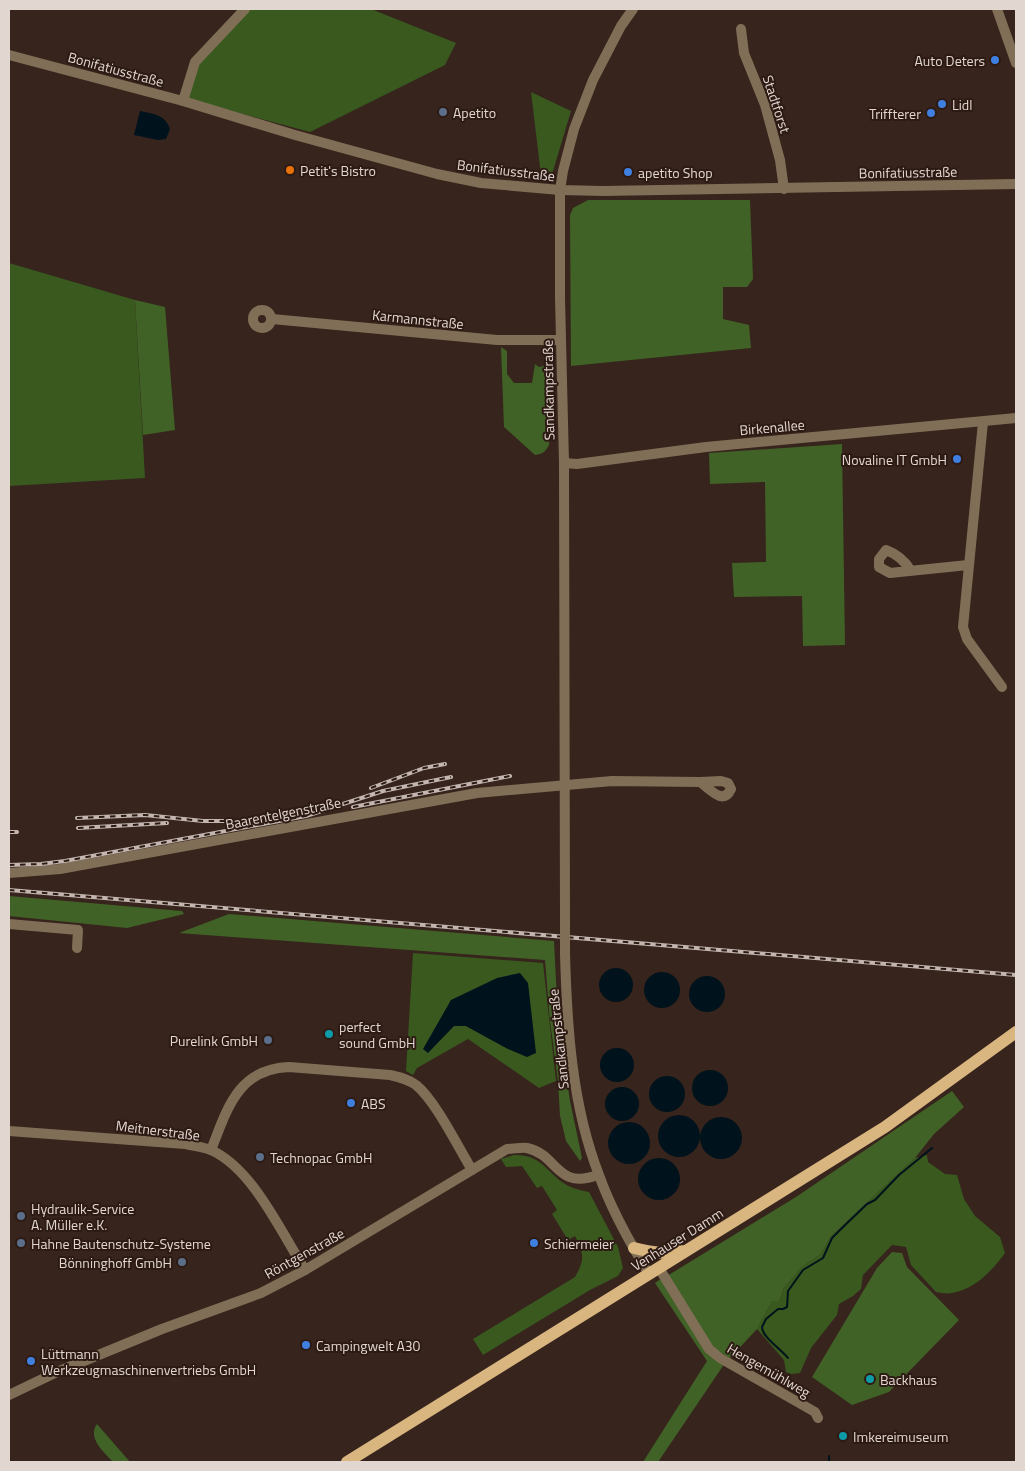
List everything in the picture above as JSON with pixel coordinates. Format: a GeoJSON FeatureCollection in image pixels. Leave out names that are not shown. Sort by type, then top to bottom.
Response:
{"type":"FeatureCollection","features":[{"type":"Feature","properties":{"kind":"main road","name":"Venhauser Damm"},"geometry":{"type":"LineString","coordinates":[[347,1462],[885,1128],[1016,1032]]}},
{"type":"Feature","properties":{"kind":"main road"},"geometry":{"type":"LineString","coordinates":[[634,1248],[661,1254],[671,1254],[706,1239]]}},
{"type":"Feature","properties":{"kind":"street"},"geometry":{"type":"LineString","coordinates":[[183,101],[195,62],[245,9]]}},
{"type":"Feature","properties":{"kind":"street","name":"Sandkampstraße"},"geometry":{"type":"LineString","coordinates":[[633,9],[621,26],[593,80],[574,129],[560,190],[564,464],[565,954],[574,1079],[598,1175],[634,1248],[654,1271]]}},
{"type":"Feature","properties":{"kind":"street"},"geometry":{"type":"LineString","coordinates":[[997,9],[1016,63]]}},
{"type":"Feature","properties":{"kind":"street","name":"Stadtforst"},"geometry":{"type":"LineString","coordinates":[[741,29],[744,53],[765,105],[780,160],[784,189]]}},
{"type":"Feature","properties":{"kind":"street","name":"Bonifatiusstraße"},"geometry":{"type":"LineString","coordinates":[[9,55],[183,101],[295,136],[437,174],[480,183],[560,190],[659,191],[1016,184]]}},
{"type":"Feature","properties":{"kind":"street","name":"Karmannstraße"},"geometry":{"type":"LineString","coordinates":[[272,320],[489,340],[561,340]]}},
{"type":"Feature","properties":{"kind":"street","name":"Birkenallee"},"geometry":{"type":"LineString","coordinates":[[564,464],[577,464],[716,446],[1016,418]]}},
{"type":"Feature","properties":{"kind":"street"},"geometry":{"type":"LineString","coordinates":[[983,422],[963,627],[967,639],[1002,687]]}},
{"type":"Feature","properties":{"kind":"street"},"geometry":{"type":"LineString","coordinates":[[911,571],[968,565]]}},
{"type":"Feature","properties":{"kind":"street"},"geometry":{"type":"LineString","coordinates":[[564,786],[612,781],[700,782]]}},
{"type":"Feature","properties":{"kind":"street","name":"Baarentelgenstraße"},"geometry":{"type":"LineString","coordinates":[[9,873],[60,869],[468,794],[564,786]]}},
{"type":"Feature","properties":{"kind":"street"},"geometry":{"type":"LineString","coordinates":[[9,924],[78,930],[76,948]]}},
{"type":"Feature","properties":{"kind":"street"},"geometry":{"type":"LineString","coordinates":[[211,1150],[231,1100],[248,1080],[260,1073],[281,1067],[289,1067],[390,1075],[400,1077],[414,1084],[432,1103],[472,1170]]}},
{"type":"Feature","properties":{"kind":"street","name":"Meitnerstraße"},"geometry":{"type":"LineString","coordinates":[[9,1131],[185,1144],[211,1150],[235,1166],[253,1185],[304,1270]]}},
{"type":"Feature","properties":{"kind":"street","name":"Röntgenstraße"},"geometry":{"type":"LineString","coordinates":[[9,1394],[153,1332],[260,1293],[304,1270],[507,1149],[526,1148],[538,1153],[571,1178],[586,1180],[598,1175]]}},
{"type":"Feature","properties":{"kind":"street","name":"Hengemühlweg"},"geometry":{"type":"LineString","coordinates":[[654,1271],[710,1349],[720,1358],[815,1412],[818,1418]]}},
{"type":"Feature","properties":{"kind":"green space"},"geometry":{"type":"Polygon","coordinates":[[[249,9],[371,9],[456,43],[445,65],[310,132],[186,99],[197,64],[249,9]]]}},
{"type":"Feature","properties":{"kind":"green space"},"geometry":{"type":"Polygon","coordinates":[[[531,92],[571,111],[553,171],[550,174],[541,175],[531,92]]]}},
{"type":"Feature","properties":{"kind":"green space"},"geometry":{"type":"Polygon","coordinates":[[[588,200],[750,200],[753,279],[747,287],[723,287],[723,319],[749,325],[751,348],[571,366],[570,215],[573,208],[588,200]]]}},
{"type":"Feature","properties":{"kind":"green space"},"geometry":{"type":"Polygon","coordinates":[[[9,263],[135,300],[145,478],[9,486],[9,263]]]}},
{"type":"Feature","properties":{"kind":"green space"},"geometry":{"type":"Polygon","coordinates":[[[135,300],[165,307],[175,430],[143,435],[135,300]]]}},
{"type":"Feature","properties":{"kind":"green space"},"geometry":{"type":"Polygon","coordinates":[[[501,347],[507,351],[507,374],[514,383],[532,383],[535,364],[539,367],[549,365],[549,445],[540,454],[535,455],[504,427],[501,347]]]}},
{"type":"Feature","properties":{"kind":"green space"},"geometry":{"type":"Polygon","coordinates":[[[842,444],[845,645],[803,646],[802,596],[734,597],[732,563],[766,562],[765,482],[710,484],[709,453],[842,444]]]}},
{"type":"Feature","properties":{"kind":"green space"},"geometry":{"type":"Polygon","coordinates":[[[9,896],[182,911],[184,914],[127,928],[9,916],[9,896]]]}},
{"type":"Feature","properties":{"kind":"green space"},"geometry":{"type":"Polygon","coordinates":[[[229,914],[554,941],[558,1022],[570,1101],[582,1158],[580,1161],[566,1141],[560,1116],[545,960],[179,933],[229,914]]]}},
{"type":"Feature","properties":{"kind":"green space"},"geometry":{"type":"Polygon","coordinates":[[[413,953],[543,963],[556,1081],[539,1088],[468,1039],[417,1068],[413,1075],[406,1071],[413,953]],[[451,1000],[442,1037],[454,1026],[466,1026],[508,1049],[451,1000]]]}},
{"type":"Feature","properties":{"kind":"green space"},"geometry":{"type":"Polygon","coordinates":[[[952,1091],[964,1107],[934,1134],[915,1158],[831,1236],[821,1254],[802,1267],[784,1288],[779,1301],[772,1301],[757,1329],[730,1358],[713,1348],[667,1276],[796,1197],[952,1091]]]}},
{"type":"Feature","properties":{"kind":"green space"},"geometry":{"type":"Polygon","coordinates":[[[514,1155],[530,1157],[541,1163],[565,1184],[589,1192],[618,1247],[623,1268],[618,1276],[590,1290],[483,1355],[473,1339],[575,1277],[582,1261],[582,1252],[575,1236],[568,1240],[552,1214],[557,1210],[542,1186],[537,1188],[522,1166],[506,1167],[501,1159],[514,1155]]]}},
{"type":"Feature","properties":{"kind":"green space"},"geometry":{"type":"Polygon","coordinates":[[[927,1155],[928,1162],[945,1174],[957,1175],[964,1199],[975,1216],[1000,1237],[1005,1253],[989,1273],[968,1288],[944,1293],[936,1292],[911,1265],[906,1247],[892,1245],[863,1275],[861,1289],[839,1304],[837,1315],[811,1348],[800,1373],[791,1374],[786,1372],[784,1360],[757,1329],[772,1301],[779,1301],[784,1288],[802,1267],[821,1254],[831,1236],[915,1158],[927,1155]]]}},
{"type":"Feature","properties":{"kind":"green space"},"geometry":{"type":"Polygon","coordinates":[[[892,1252],[902,1253],[907,1267],[959,1320],[889,1392],[852,1405],[812,1377],[877,1268],[892,1252]]]}},
{"type":"Feature","properties":{"kind":"green space"},"geometry":{"type":"Polygon","coordinates":[[[662,1278],[725,1363],[658,1462],[643,1462],[707,1361],[655,1283],[662,1278]]]}},
{"type":"Feature","properties":{"kind":"green space"},"geometry":{"type":"Polygon","coordinates":[[[97,1424],[130,1462],[113,1462],[101,1449],[95,1440],[94,1434],[97,1424]]]}},
{"type":"Feature","properties":{"kind":"water"},"geometry":{"type":"Polygon","coordinates":[[[140,111],[154,114],[165,120],[170,129],[166,139],[158,140],[134,135],[140,111]]]}},
{"type":"Feature","properties":{"kind":"water"},"geometry":{"type":"Polygon","coordinates":[[[616,968],[623,969],[628,973],[632,978],[632,992],[628,997],[623,1001],[616,1002],[609,1001],[604,997],[600,992],[599,985],[600,978],[604,973],[609,969],[616,968]]]}},
{"type":"Feature","properties":{"kind":"water"},"geometry":{"type":"Polygon","coordinates":[[[662,972],[669,973],[675,977],[679,983],[679,997],[675,1003],[669,1007],[662,1008],[655,1007],[649,1003],[645,997],[644,990],[645,983],[649,977],[655,973],[662,972]]]}},
{"type":"Feature","properties":{"kind":"water"},"geometry":{"type":"Polygon","coordinates":[[[520,973],[528,983],[536,1053],[527,1057],[466,1026],[454,1026],[428,1053],[423,1049],[451,1000],[497,978],[520,973]]]}},
{"type":"Feature","properties":{"kind":"water"},"geometry":{"type":"Polygon","coordinates":[[[707,976],[714,977],[720,981],[724,987],[724,1001],[720,1007],[714,1011],[707,1012],[700,1011],[694,1007],[690,1001],[689,994],[690,987],[694,981],[700,977],[707,976]]]}},
{"type":"Feature","properties":{"kind":"water"},"geometry":{"type":"Polygon","coordinates":[[[617,1048],[624,1049],[629,1053],[633,1058],[633,1072],[629,1077],[624,1081],[617,1082],[610,1081],[605,1077],[601,1072],[600,1065],[601,1058],[605,1053],[610,1049],[617,1048]]]}},
{"type":"Feature","properties":{"kind":"water"},"geometry":{"type":"Polygon","coordinates":[[[710,1070],[717,1071],[723,1075],[727,1081],[727,1095],[723,1101],[717,1105],[710,1106],[703,1105],[697,1101],[693,1095],[692,1088],[693,1081],[697,1075],[703,1071],[710,1070]]]}},
{"type":"Feature","properties":{"kind":"water"},"geometry":{"type":"Polygon","coordinates":[[[667,1076],[674,1077],[680,1081],[684,1087],[684,1101],[680,1107],[674,1111],[667,1112],[660,1111],[654,1107],[650,1101],[649,1094],[650,1087],[654,1081],[660,1077],[667,1076]]]}},
{"type":"Feature","properties":{"kind":"water"},"geometry":{"type":"Polygon","coordinates":[[[622,1087],[629,1088],[634,1092],[638,1097],[638,1111],[634,1116],[629,1120],[622,1121],[615,1120],[610,1116],[606,1111],[605,1104],[606,1097],[610,1092],[615,1088],[622,1087]]]}},
{"type":"Feature","properties":{"kind":"water"},"geometry":{"type":"Polygon","coordinates":[[[679,1115],[694,1121],[700,1136],[694,1151],[679,1157],[664,1151],[658,1136],[664,1121],[679,1115]]]}},
{"type":"Feature","properties":{"kind":"water"},"geometry":{"type":"Polygon","coordinates":[[[721,1117],[736,1123],[742,1138],[736,1153],[721,1159],[706,1153],[700,1138],[706,1123],[721,1117]]]}},
{"type":"Feature","properties":{"kind":"water"},"geometry":{"type":"Polygon","coordinates":[[[629,1122],[644,1128],[650,1143],[644,1158],[629,1164],[614,1158],[608,1143],[614,1128],[629,1122]]]}},
{"type":"Feature","properties":{"kind":"water"},"geometry":{"type":"Polygon","coordinates":[[[659,1158],[674,1164],[680,1179],[674,1194],[659,1200],[644,1194],[638,1179],[644,1164],[659,1158]]]}},
{"type":"Feature","properties":{"kind":"waterway"},"geometry":{"type":"LineString","coordinates":[[788,1358],[765,1335],[762,1327],[766,1319],[778,1309],[787,1307],[788,1291],[803,1270],[823,1258],[832,1238],[867,1204],[875,1200],[899,1175],[932,1148]]}},
{"type":"Feature","properties":{"kind":"waterway"},"geometry":{"type":"LineString","coordinates":[[829,1456],[829,1462]]}},
{"type":"Feature","properties":{"kind":"railway"},"geometry":{"type":"LineString","coordinates":[[371,788],[424,768],[445,764]]}},
{"type":"Feature","properties":{"kind":"railway"},"geometry":{"type":"LineString","coordinates":[[353,807],[510,776]]}},
{"type":"Feature","properties":{"kind":"railway"},"geometry":{"type":"LineString","coordinates":[[9,865],[65,861],[306,816],[383,791],[451,777]]}},
{"type":"Feature","properties":{"kind":"railway"},"geometry":{"type":"LineString","coordinates":[[77,818],[145,815],[203,821],[247,821]]}},
{"type":"Feature","properties":{"kind":"railway"},"geometry":{"type":"LineString","coordinates":[[78,828],[167,823]]}},
{"type":"Feature","properties":{"kind":"railway"},"geometry":{"type":"LineString","coordinates":[[9,832],[17,832]]}},
{"type":"Feature","properties":{"kind":"railway"},"geometry":{"type":"LineString","coordinates":[[9,890],[1016,975]]}},
{"type":"Feature","properties":{"kind":"place","name":"Auto Deters"},"geometry":{"type":"Point","coordinates":[995,60]}},
{"type":"Feature","properties":{"kind":"place","name":"Lidl"},"geometry":{"type":"Point","coordinates":[942,104]}},
{"type":"Feature","properties":{"kind":"place","name":"Apetito"},"geometry":{"type":"Point","coordinates":[443,112]}},
{"type":"Feature","properties":{"kind":"place","name":"Triffterer"},"geometry":{"type":"Point","coordinates":[931,113]}},
{"type":"Feature","properties":{"kind":"place","name":"Petit's Bistro"},"geometry":{"type":"Point","coordinates":[290,170]}},
{"type":"Feature","properties":{"kind":"place","name":"apetito Shop"},"geometry":{"type":"Point","coordinates":[628,172]}},
{"type":"Feature","properties":{"kind":"place","name":"Novaline IT GmbH"},"geometry":{"type":"Point","coordinates":[957,459]}},
{"type":"Feature","properties":{"kind":"place","name":"perfect sound GmbH"},"geometry":{"type":"Point","coordinates":[329,1034]}},
{"type":"Feature","properties":{"kind":"place","name":"Purelink GmbH"},"geometry":{"type":"Point","coordinates":[268,1040]}},
{"type":"Feature","properties":{"kind":"place","name":"ABS"},"geometry":{"type":"Point","coordinates":[351,1103]}},
{"type":"Feature","properties":{"kind":"place","name":"Technopac GmbH"},"geometry":{"type":"Point","coordinates":[260,1157]}},
{"type":"Feature","properties":{"kind":"place","name":"Hydraulik-Service A. Müller e.K."},"geometry":{"type":"Point","coordinates":[21,1216]}},
{"type":"Feature","properties":{"kind":"place","name":"Hahne Bautenschutz-Systeme"},"geometry":{"type":"Point","coordinates":[21,1243]}},
{"type":"Feature","properties":{"kind":"place","name":"Schiermeier"},"geometry":{"type":"Point","coordinates":[534,1243]}},
{"type":"Feature","properties":{"kind":"place","name":"Bönninghoff GmbH"},"geometry":{"type":"Point","coordinates":[182,1262]}},
{"type":"Feature","properties":{"kind":"place","name":"Campingwelt A30"},"geometry":{"type":"Point","coordinates":[306,1345]}},
{"type":"Feature","properties":{"kind":"place","name":"Lüttmann Werkzeugmaschinenvertriebs GmbH"},"geometry":{"type":"Point","coordinates":[31,1361]}},
{"type":"Feature","properties":{"kind":"place","name":"Backhaus"},"geometry":{"type":"Point","coordinates":[870,1379]}},
{"type":"Feature","properties":{"kind":"place","name":"Imkereimuseum"},"geometry":{"type":"Point","coordinates":[843,1436]}}]}
